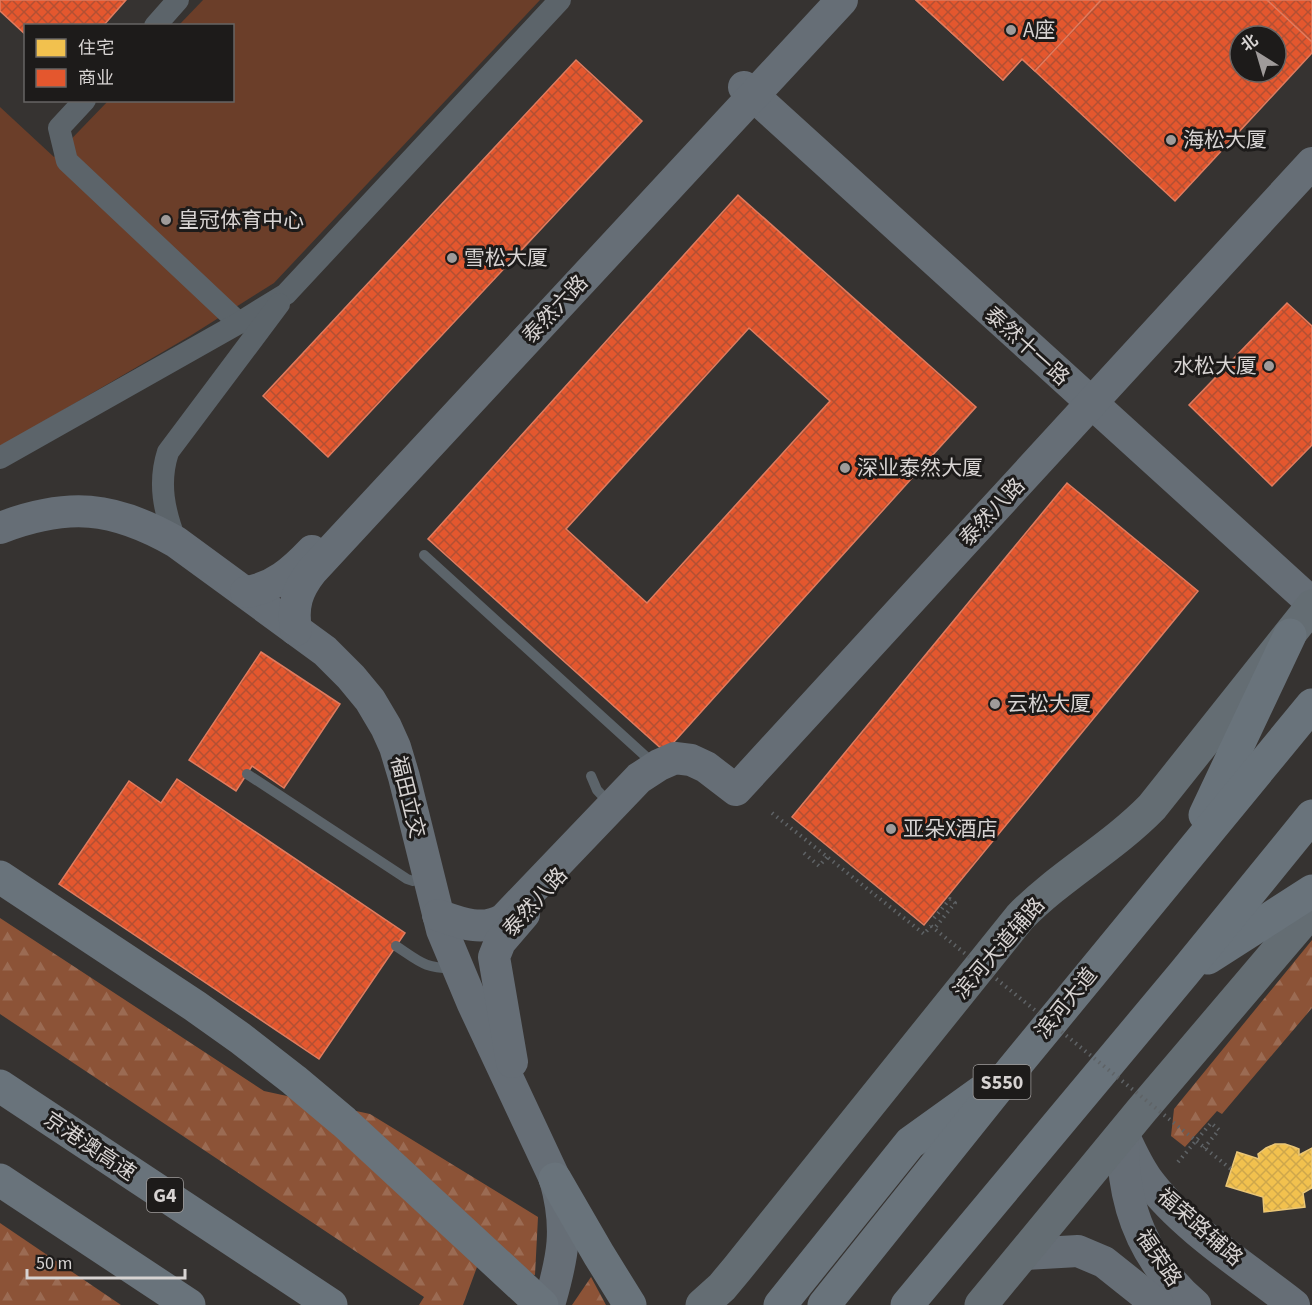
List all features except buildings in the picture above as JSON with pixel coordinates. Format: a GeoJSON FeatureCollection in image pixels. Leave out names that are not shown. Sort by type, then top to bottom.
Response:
{"type":"FeatureCollection","features":[{"type":"Feature","properties":{"kind":"highway"},"geometry":{"type":"LineString","coordinates":[[1183,861],[1290,635]]}},
{"type":"Feature","properties":{"kind":"highway","name":"滨河大道"},"geometry":{"type":"LineString","coordinates":[[824,1305],[1012,1070],[1312,705]]}},
{"type":"Feature","properties":{"kind":"highway"},"geometry":{"type":"LineString","coordinates":[[907,1305],[1312,816]]}},
{"type":"Feature","properties":{"kind":"highway"},"geometry":{"type":"LineString","coordinates":[[0,877],[204,1012],[294,1080],[351,1129],[542,1305]]}},
{"type":"Feature","properties":{"kind":"highway"},"geometry":{"type":"LineString","coordinates":[[1184,973],[1312,891]]}},
{"type":"Feature","properties":{"kind":"highway"},"geometry":{"type":"LineString","coordinates":[[780,1305],[910,1143],[1012,1070]]}},
{"type":"Feature","properties":{"kind":"highway","name":"京港澳高速"},"geometry":{"type":"LineString","coordinates":[[0,1086],[331,1305]]}},
{"type":"Feature","properties":{"kind":"highway"},"geometry":{"type":"LineString","coordinates":[[555,1179],[625,1297]]}},
{"type":"Feature","properties":{"kind":"highway"},"geometry":{"type":"LineString","coordinates":[[0,1180],[189,1305]]}},
{"type":"Feature","properties":{"kind":"main road","name":"滨河大道辅路"},"geometry":{"type":"LineString","coordinates":[[702,1305],[737,1269],[1020,917],[1048,891],[1137,823],[1152,807],[1312,605]]}},
{"type":"Feature","properties":{"kind":"main road"},"geometry":{"type":"LineString","coordinates":[[981,1305],[1312,910]]}},
{"type":"Feature","properties":{"kind":"street"},"geometry":{"type":"LineString","coordinates":[[156,24],[178,0]]}},
{"type":"Feature","properties":{"kind":"street"},"geometry":{"type":"LineString","coordinates":[[176,542],[163,500],[164,466],[168,452],[286,294],[560,0]]}},
{"type":"Feature","properties":{"kind":"street","name":"泰然六路"},"geometry":{"type":"LineString","coordinates":[[296,630],[294,615],[296,599],[312,571],[749,91],[825,0]]}},
{"type":"Feature","properties":{"kind":"street","name":"泰然六路"},"geometry":{"type":"LineString","coordinates":[[246,592],[276,583],[298,566],[749,91],[842,0]]}},
{"type":"Feature","properties":{"kind":"street","name":"泰然十一路"},"geometry":{"type":"LineString","coordinates":[[749,91],[1312,605]]}},
{"type":"Feature","properties":{"kind":"street"},"geometry":{"type":"LineString","coordinates":[[83,102],[59,128],[67,161],[239,323]]}},
{"type":"Feature","properties":{"kind":"street","name":"泰然八路"},"geometry":{"type":"LineString","coordinates":[[438,915],[480,926],[493,925],[504,919],[639,778],[675,759],[691,760],[706,767],[736,790],[1312,163]]}},
{"type":"Feature","properties":{"kind":"street"},"geometry":{"type":"LineString","coordinates":[[0,458],[286,294]]}},
{"type":"Feature","properties":{"kind":"street","name":"福田立交"},"geometry":{"type":"LineString","coordinates":[[0,528],[39,515],[65,511],[94,511],[153,528],[246,592],[325,651],[370,700],[404,777],[438,915],[456,968],[555,1179],[562,1203],[565,1227],[556,1282],[549,1305]]}},
{"type":"Feature","properties":{"kind":"street","name":"泰然八路"},"geometry":{"type":"LineString","coordinates":[[518,1099],[494,963],[497,947],[506,933],[645,784],[655,768]]}},
{"type":"Feature","properties":{"kind":"street","name":"福荣路"},"geometry":{"type":"LineString","coordinates":[[1123,1134],[1123,1170],[1127,1198],[1142,1240],[1162,1272],[1195,1305]]}},
{"type":"Feature","properties":{"kind":"street","name":"福荣路辅路"},"geometry":{"type":"LineString","coordinates":[[1123,1134],[1134,1160],[1163,1199],[1187,1222],[1294,1305]]}},
{"type":"Feature","properties":{"kind":"street","name":"福荣路"},"geometry":{"type":"LineString","coordinates":[[1025,1254],[1078,1251],[1104,1262],[1158,1305]]}},
{"type":"Feature","properties":{"kind":"lane"},"geometry":{"type":"LineString","coordinates":[[424,555],[655,768]]}},
{"type":"Feature","properties":{"kind":"lane"},"geometry":{"type":"LineString","coordinates":[[247,774],[407,879],[413,881],[428,877]]}},
{"type":"Feature","properties":{"kind":"lane"},"geometry":{"type":"LineString","coordinates":[[591,776],[597,790],[612,807]]}},
{"type":"Feature","properties":{"kind":"lane"},"geometry":{"type":"LineString","coordinates":[[396,946],[426,966],[456,968]]}},
{"type":"Feature","properties":{"kind":"path"},"geometry":{"type":"LineString","coordinates":[[772,813],[924,934],[931,926],[934,928],[1232,1170]]}},
{"type":"Feature","properties":{"kind":"path"},"geometry":{"type":"LineString","coordinates":[[804,854],[819,866],[827,857]]}},
{"type":"Feature","properties":{"kind":"path"},"geometry":{"type":"LineString","coordinates":[[934,918],[950,898],[955,903],[934,928]]}},
{"type":"Feature","properties":{"kind":"path"},"geometry":{"type":"LineString","coordinates":[[1178,1162],[1211,1123],[1219,1130],[1204,1148]]}},
{"type":"Feature","properties":{"kind":"green space"},"geometry":{"type":"Polygon","coordinates":[[[0,918],[264,1091],[370,1114],[538,1217],[535,1275],[477,1267],[463,1305],[419,1305],[424,1297],[0,1014],[0,918]]]}},
{"type":"Feature","properties":{"kind":"green space"},"geometry":{"type":"Polygon","coordinates":[[[1312,940],[1312,1008],[1222,1114],[1217,1111],[1185,1147],[1171,1136],[1174,1109],[1312,940]]]}},
{"type":"Feature","properties":{"kind":"green space"},"geometry":{"type":"Polygon","coordinates":[[[0,1223],[121,1305],[0,1305],[0,1223]]]}},
{"type":"Feature","properties":{"kind":"green space"},"geometry":{"type":"Polygon","coordinates":[[[591,1277],[606,1305],[572,1305],[591,1277]]]}},
{"type":"Feature","properties":{"kind":"shaded area","name":"皇冠体育中心"},"geometry":{"type":"Polygon","coordinates":[[[203,0],[540,0],[274,283],[190,336],[0,447],[0,107],[54,157],[107,102],[234,102],[234,24],[180,24],[203,0]]]}},
{"type":"Feature","properties":{"kind":"place","name":"A座"},"geometry":{"type":"Point","coordinates":[1011,30]}},
{"type":"Feature","properties":{"kind":"place","name":"海松大厦"},"geometry":{"type":"Point","coordinates":[1171,140]}},
{"type":"Feature","properties":{"kind":"place","name":"皇冠体育中心"},"geometry":{"type":"Point","coordinates":[166,220]}},
{"type":"Feature","properties":{"kind":"place","name":"雪松大厦"},"geometry":{"type":"Point","coordinates":[452,258]}},
{"type":"Feature","properties":{"kind":"place","name":"水松大厦"},"geometry":{"type":"Point","coordinates":[1269,366]}},
{"type":"Feature","properties":{"kind":"place","name":"深业泰然大厦"},"geometry":{"type":"Point","coordinates":[845,468]}},
{"type":"Feature","properties":{"kind":"place","name":"云松大厦"},"geometry":{"type":"Point","coordinates":[995,704]}},
{"type":"Feature","properties":{"kind":"place","name":"亚朵X酒店"},"geometry":{"type":"Point","coordinates":[891,829]}}]}
